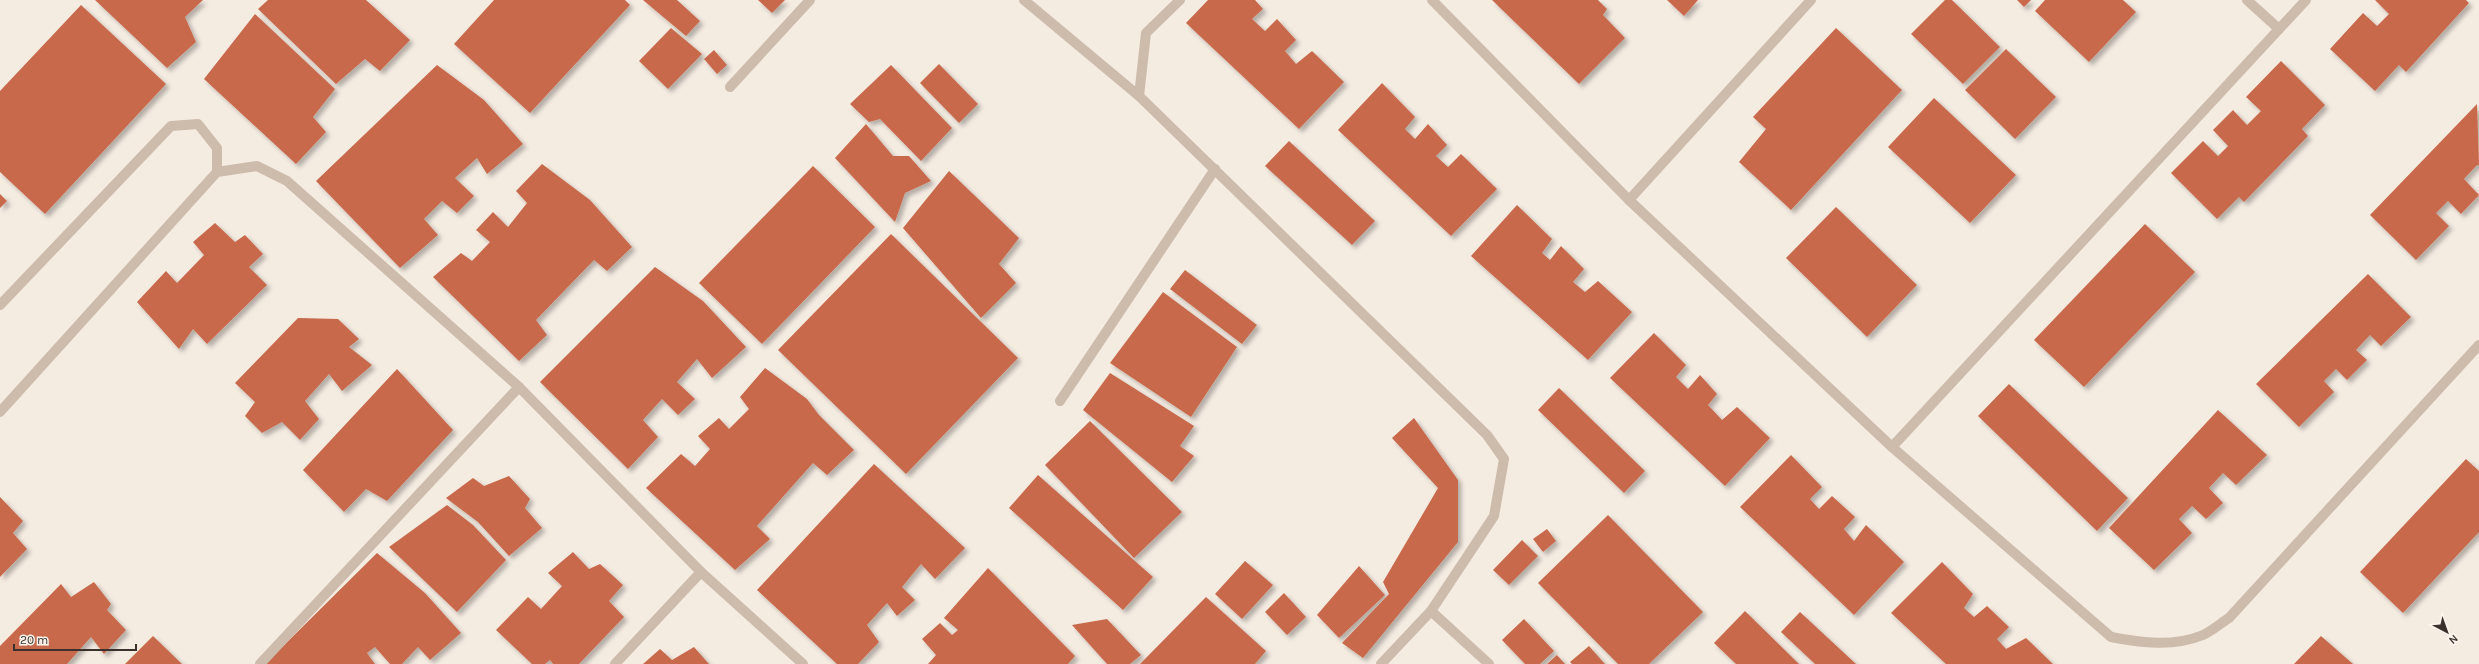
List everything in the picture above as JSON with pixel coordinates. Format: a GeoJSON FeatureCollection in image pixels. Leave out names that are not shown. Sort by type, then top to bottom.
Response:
{"type":"FeatureCollection","features":[{"type":"Feature","properties":{"kind":"street"},"geometry":{"type":"LineString","coordinates":[[730,87],[810,0]]}},
{"type":"Feature","properties":{"kind":"street"},"geometry":{"type":"LineString","coordinates":[[1024,0],[1139,96],[1487,434],[1504,459],[1494,516],[1431,611],[1381,664]]}},
{"type":"Feature","properties":{"kind":"street"},"geometry":{"type":"LineString","coordinates":[[1139,96],[1146,33],[1180,0]]}},
{"type":"Feature","properties":{"kind":"street"},"geometry":{"type":"LineString","coordinates":[[1432,0],[1629,200],[1892,448],[2112,637],[2143,643],[2175,642],[2203,635],[2229,618],[2479,345]]}},
{"type":"Feature","properties":{"kind":"street"},"geometry":{"type":"LineString","coordinates":[[1629,200],[1811,0]]}},
{"type":"Feature","properties":{"kind":"street"},"geometry":{"type":"LineString","coordinates":[[2247,0],[2279,29]]}},
{"type":"Feature","properties":{"kind":"street"},"geometry":{"type":"LineString","coordinates":[[1892,448],[2306,0]]}},
{"type":"Feature","properties":{"kind":"street"},"geometry":{"type":"LineString","coordinates":[[0,305],[171,126],[198,124],[217,148],[217,172]]}},
{"type":"Feature","properties":{"kind":"street"},"geometry":{"type":"LineString","coordinates":[[0,412],[217,172],[256,166],[286,181],[519,387],[701,572],[804,664]]}},
{"type":"Feature","properties":{"kind":"street"},"geometry":{"type":"LineString","coordinates":[[1060,401],[1215,169]]}},
{"type":"Feature","properties":{"kind":"street"},"geometry":{"type":"LineString","coordinates":[[260,664],[519,387]]}},
{"type":"Feature","properties":{"kind":"street"},"geometry":{"type":"LineString","coordinates":[[615,664],[701,572]]}},
{"type":"Feature","properties":{"kind":"street"},"geometry":{"type":"LineString","coordinates":[[1431,611],[1489,664]]}},
{"type":"Feature","properties":{"kind":"building"},"geometry":{"type":"Polygon","coordinates":[[[95,0],[203,0],[185,17],[196,42],[167,68],[95,0]]]}},
{"type":"Feature","properties":{"kind":"building"},"geometry":{"type":"Polygon","coordinates":[[[268,0],[366,0],[410,40],[380,71],[365,59],[336,84],[258,9],[268,0]]]}},
{"type":"Feature","properties":{"kind":"building"},"geometry":{"type":"Polygon","coordinates":[[[494,0],[625,0],[630,5],[530,113],[454,44],[494,0]]]}},
{"type":"Feature","properties":{"kind":"building"},"geometry":{"type":"Polygon","coordinates":[[[643,0],[677,0],[700,21],[686,36],[643,0]]]}},
{"type":"Feature","properties":{"kind":"building"},"geometry":{"type":"Polygon","coordinates":[[[758,0],[785,0],[772,13],[758,0]]]}},
{"type":"Feature","properties":{"kind":"building"},"geometry":{"type":"Polygon","coordinates":[[[1208,0],[1255,0],[1263,9],[1252,19],[1265,31],[1277,19],[1296,40],[1285,51],[1296,64],[1312,51],[1344,82],[1299,129],[1186,23],[1208,0]]]}},
{"type":"Feature","properties":{"kind":"building"},"geometry":{"type":"Polygon","coordinates":[[[1492,0],[1598,0],[1607,9],[1603,15],[1625,38],[1579,84],[1492,0]]]}},
{"type":"Feature","properties":{"kind":"building"},"geometry":{"type":"Polygon","coordinates":[[[1667,0],[1698,0],[1684,16],[1667,0]]]}},
{"type":"Feature","properties":{"kind":"building"},"geometry":{"type":"Polygon","coordinates":[[[1945,0],[1952,0],[2000,47],[1963,84],[1911,34],[1945,0]]]}},
{"type":"Feature","properties":{"kind":"building"},"geometry":{"type":"Polygon","coordinates":[[[2017,0],[2031,0],[2024,7],[2017,0]]]}},
{"type":"Feature","properties":{"kind":"building"},"geometry":{"type":"Polygon","coordinates":[[[2045,0],[2123,0],[2136,12],[2089,62],[2035,11],[2045,0]]]}},
{"type":"Feature","properties":{"kind":"building"},"geometry":{"type":"Polygon","coordinates":[[[2375,0],[2466,0],[2469,3],[2406,72],[2399,65],[2375,91],[2330,49],[2363,13],[2377,26],[2389,14],[2375,0]]]}},
{"type":"Feature","properties":{"kind":"building"},"geometry":{"type":"Polygon","coordinates":[[[81,5],[166,84],[45,214],[0,172],[0,91],[81,5]]]}},
{"type":"Feature","properties":{"kind":"building"},"geometry":{"type":"Polygon","coordinates":[[[255,14],[335,89],[313,117],[326,132],[296,164],[204,79],[255,14]]]}},
{"type":"Feature","properties":{"kind":"building"},"geometry":{"type":"Polygon","coordinates":[[[671,28],[702,54],[668,89],[639,61],[671,28]]]}},
{"type":"Feature","properties":{"kind":"building"},"geometry":{"type":"Polygon","coordinates":[[[1836,28],[1902,90],[1791,210],[1739,162],[1766,129],[1753,117],[1836,28]]]}},
{"type":"Feature","properties":{"kind":"building"},"geometry":{"type":"Polygon","coordinates":[[[2006,49],[2056,97],[2015,139],[1965,90],[2006,49]]]}},
{"type":"Feature","properties":{"kind":"building"},"geometry":{"type":"Polygon","coordinates":[[[714,50],[727,65],[717,74],[704,59],[714,50]]]}},
{"type":"Feature","properties":{"kind":"building"},"geometry":{"type":"Polygon","coordinates":[[[2281,61],[2325,105],[2302,129],[2308,136],[2244,202],[2239,197],[2217,219],[2171,173],[2203,141],[2218,156],[2228,146],[2213,130],[2233,110],[2247,125],[2261,111],[2246,97],[2281,61]]]}},
{"type":"Feature","properties":{"kind":"building"},"geometry":{"type":"Polygon","coordinates":[[[939,64],[978,104],[959,123],[920,83],[939,64]]]}},
{"type":"Feature","properties":{"kind":"building"},"geometry":{"type":"Polygon","coordinates":[[[437,65],[484,100],[523,144],[487,174],[477,158],[455,178],[474,196],[457,213],[442,201],[424,219],[438,235],[400,268],[316,181],[437,65]]]}},
{"type":"Feature","properties":{"kind":"building"},"geometry":{"type":"Polygon","coordinates":[[[891,65],[952,128],[921,161],[880,119],[869,122],[850,104],[891,65]]]}},
{"type":"Feature","properties":{"kind":"building"},"geometry":{"type":"Polygon","coordinates":[[[1382,83],[1415,117],[1405,129],[1415,139],[1428,124],[1447,145],[1436,156],[1448,167],[1461,154],[1497,189],[1451,236],[1338,130],[1382,83]]]}},
{"type":"Feature","properties":{"kind":"building"},"geometry":{"type":"Polygon","coordinates":[[[1934,98],[2016,175],[1970,223],[1888,147],[1934,98]]]}},
{"type":"Feature","properties":{"kind":"building"},"geometry":{"type":"Polygon","coordinates":[[[2477,104],[2479,166],[2477,165],[2464,179],[2479,195],[2461,214],[2448,201],[2436,213],[2449,226],[2416,260],[2370,215],[2477,104]]]}},
{"type":"Feature","properties":{"kind":"building"},"geometry":{"type":"Polygon","coordinates":[[[866,124],[893,156],[909,156],[931,181],[905,193],[895,222],[835,158],[866,124]]]}},
{"type":"Feature","properties":{"kind":"building"},"geometry":{"type":"Polygon","coordinates":[[[1289,141],[1375,221],[1352,245],[1265,166],[1289,141]]]}},
{"type":"Feature","properties":{"kind":"building"},"geometry":{"type":"Polygon","coordinates":[[[542,164],[590,200],[632,247],[607,271],[594,260],[536,320],[547,335],[519,361],[433,277],[461,253],[472,261],[490,242],[476,230],[493,212],[508,227],[527,203],[516,191],[542,164]]]}},
{"type":"Feature","properties":{"kind":"building"},"geometry":{"type":"Polygon","coordinates":[[[813,166],[875,227],[762,344],[699,283],[813,166]]]}},
{"type":"Feature","properties":{"kind":"building"},"geometry":{"type":"Polygon","coordinates":[[[949,171],[1019,238],[999,264],[1016,283],[981,318],[903,228],[949,171]]]}},
{"type":"Feature","properties":{"kind":"building"},"geometry":{"type":"Polygon","coordinates":[[[0,194],[7,201],[0,208],[0,194]]]}},
{"type":"Feature","properties":{"kind":"building"},"geometry":{"type":"Polygon","coordinates":[[[1517,205],[1552,239],[1542,253],[1550,260],[1561,246],[1584,269],[1573,282],[1585,292],[1598,281],[1632,312],[1588,360],[1471,256],[1517,205]]]}},
{"type":"Feature","properties":{"kind":"building"},"geometry":{"type":"Polygon","coordinates":[[[1836,207],[1917,285],[1867,337],[1786,258],[1836,207]]]}},
{"type":"Feature","properties":{"kind":"building"},"geometry":{"type":"Polygon","coordinates":[[[215,223],[235,242],[245,235],[263,254],[249,267],[267,285],[207,344],[193,329],[179,349],[137,302],[166,271],[177,283],[204,255],[193,242],[215,223]]]}},
{"type":"Feature","properties":{"kind":"building"},"geometry":{"type":"Polygon","coordinates":[[[2145,224],[2195,272],[2084,387],[2034,340],[2145,224]]]}},
{"type":"Feature","properties":{"kind":"building"},"geometry":{"type":"Polygon","coordinates":[[[891,234],[1018,358],[906,474],[778,350],[891,234]]]}},
{"type":"Feature","properties":{"kind":"building"},"geometry":{"type":"Polygon","coordinates":[[[655,267],[703,301],[746,347],[712,378],[697,359],[677,382],[695,399],[678,415],[662,399],[643,420],[658,437],[628,469],[540,382],[655,267]]]}},
{"type":"Feature","properties":{"kind":"building"},"geometry":{"type":"Polygon","coordinates":[[[1185,270],[1257,325],[1242,344],[1170,289],[1185,270]]]}},
{"type":"Feature","properties":{"kind":"building"},"geometry":{"type":"Polygon","coordinates":[[[2368,274],[2411,317],[2381,346],[2370,335],[2356,350],[2367,360],[2347,380],[2336,369],[2324,381],[2334,392],[2299,427],[2256,384],[2368,274]]]}},
{"type":"Feature","properties":{"kind":"building"},"geometry":{"type":"Polygon","coordinates":[[[1163,292],[1237,347],[1191,417],[1110,363],[1163,292]]]}},
{"type":"Feature","properties":{"kind":"building"},"geometry":{"type":"Polygon","coordinates":[[[298,318],[338,319],[359,339],[349,347],[372,365],[342,391],[329,374],[305,401],[319,419],[300,440],[282,422],[262,433],[245,416],[255,402],[235,383],[298,318]]]}},
{"type":"Feature","properties":{"kind":"building"},"geometry":{"type":"Polygon","coordinates":[[[1654,333],[1686,365],[1676,377],[1688,389],[1700,375],[1717,394],[1708,405],[1722,420],[1737,407],[1770,438],[1725,486],[1610,378],[1654,333]]]}},
{"type":"Feature","properties":{"kind":"building"},"geometry":{"type":"Polygon","coordinates":[[[765,368],[807,399],[819,415],[854,450],[827,475],[813,463],[757,526],[770,539],[735,570],[646,488],[681,454],[695,466],[710,449],[698,436],[719,418],[729,429],[749,409],[740,397],[765,368]]]}},
{"type":"Feature","properties":{"kind":"building"},"geometry":{"type":"Polygon","coordinates":[[[397,369],[453,430],[387,501],[366,489],[344,512],[303,470],[397,369]]]}},
{"type":"Feature","properties":{"kind":"building"},"geometry":{"type":"Polygon","coordinates":[[[1110,373],[1194,426],[1180,446],[1194,456],[1172,482],[1083,410],[1110,373]]]}},
{"type":"Feature","properties":{"kind":"building"},"geometry":{"type":"Polygon","coordinates":[[[2009,384],[2128,498],[2097,531],[1978,416],[2009,384]]]}},
{"type":"Feature","properties":{"kind":"building"},"geometry":{"type":"Polygon","coordinates":[[[1559,388],[1645,471],[1624,493],[1538,410],[1559,388]]]}},
{"type":"Feature","properties":{"kind":"building"},"geometry":{"type":"Polygon","coordinates":[[[2218,410],[2267,455],[2236,485],[2223,473],[2209,488],[2223,503],[2206,519],[2192,506],[2179,519],[2192,533],[2154,570],[2109,528],[2218,410]]]}},
{"type":"Feature","properties":{"kind":"building"},"geometry":{"type":"Polygon","coordinates":[[[1414,418],[1458,480],[1458,542],[1363,658],[1342,643],[1389,594],[1383,582],[1438,488],[1392,438],[1414,418]]]}},
{"type":"Feature","properties":{"kind":"building"},"geometry":{"type":"Polygon","coordinates":[[[1090,421],[1182,512],[1134,558],[1045,465],[1090,421]]]}},
{"type":"Feature","properties":{"kind":"building"},"geometry":{"type":"Polygon","coordinates":[[[1791,455],[1822,487],[1810,499],[1819,509],[1832,496],[1855,517],[1844,529],[1854,541],[1866,525],[1904,562],[1854,615],[1740,507],[1791,455]]]}},
{"type":"Feature","properties":{"kind":"building"},"geometry":{"type":"Polygon","coordinates":[[[2466,459],[2479,471],[2479,532],[2403,613],[2360,572],[2466,459]]]}},
{"type":"Feature","properties":{"kind":"building"},"geometry":{"type":"Polygon","coordinates":[[[874,464],[965,548],[935,579],[921,564],[902,587],[915,600],[897,616],[887,603],[867,625],[879,642],[858,664],[837,664],[757,590],[874,464]]]}},
{"type":"Feature","properties":{"kind":"building"},"geometry":{"type":"Polygon","coordinates":[[[1038,475],[1153,577],[1123,610],[1009,508],[1038,475]]]}},
{"type":"Feature","properties":{"kind":"building"},"geometry":{"type":"Polygon","coordinates":[[[509,476],[530,499],[525,508],[542,528],[509,556],[478,522],[446,498],[473,478],[484,486],[509,476]]]}},
{"type":"Feature","properties":{"kind":"building"},"geometry":{"type":"Polygon","coordinates":[[[0,497],[23,521],[13,533],[27,549],[0,577],[0,497]]]}},
{"type":"Feature","properties":{"kind":"building"},"geometry":{"type":"Polygon","coordinates":[[[447,505],[473,525],[506,560],[457,612],[389,547],[447,505]]]}},
{"type":"Feature","properties":{"kind":"building"},"geometry":{"type":"Polygon","coordinates":[[[1608,515],[1703,612],[1649,664],[1618,664],[1538,583],[1608,515]]]}},
{"type":"Feature","properties":{"kind":"building"},"geometry":{"type":"Polygon","coordinates":[[[1547,529],[1556,541],[1543,552],[1533,539],[1547,529]]]}},
{"type":"Feature","properties":{"kind":"building"},"geometry":{"type":"Polygon","coordinates":[[[1522,540],[1538,556],[1509,585],[1493,570],[1522,540]]]}},
{"type":"Feature","properties":{"kind":"building"},"geometry":{"type":"Polygon","coordinates":[[[573,552],[589,569],[600,564],[623,585],[609,601],[624,617],[579,664],[553,664],[550,660],[545,664],[532,664],[496,630],[528,597],[541,609],[562,586],[548,573],[573,552]]]}},
{"type":"Feature","properties":{"kind":"building"},"geometry":{"type":"Polygon","coordinates":[[[377,553],[425,593],[461,633],[430,660],[418,647],[402,664],[390,664],[375,647],[367,653],[375,664],[265,664],[377,553]]]}},
{"type":"Feature","properties":{"kind":"building"},"geometry":{"type":"Polygon","coordinates":[[[1245,561],[1273,585],[1242,619],[1215,594],[1245,561]]]}},
{"type":"Feature","properties":{"kind":"building"},"geometry":{"type":"Polygon","coordinates":[[[1942,562],[1973,594],[1964,608],[1974,617],[1987,606],[2009,627],[1997,639],[2006,649],[2026,638],[2053,664],[1946,664],[1891,613],[1942,562]]]}},
{"type":"Feature","properties":{"kind":"building"},"geometry":{"type":"Polygon","coordinates":[[[1359,566],[1385,595],[1339,638],[1317,615],[1359,566]]]}},
{"type":"Feature","properties":{"kind":"building"},"geometry":{"type":"Polygon","coordinates":[[[988,568],[1075,656],[1068,664],[928,664],[936,655],[922,639],[940,623],[952,635],[958,630],[944,618],[988,568]]]}},
{"type":"Feature","properties":{"kind":"building"},"geometry":{"type":"Polygon","coordinates":[[[94,582],[111,604],[107,610],[126,630],[104,654],[91,637],[67,664],[0,664],[0,646],[61,584],[71,597],[94,582]]]}},
{"type":"Feature","properties":{"kind":"building"},"geometry":{"type":"Polygon","coordinates":[[[1284,593],[1306,617],[1287,635],[1265,612],[1284,593]]]}},
{"type":"Feature","properties":{"kind":"building"},"geometry":{"type":"Polygon","coordinates":[[[1206,597],[1266,651],[1255,664],[1140,664],[1206,597]]]}},
{"type":"Feature","properties":{"kind":"building"},"geometry":{"type":"Polygon","coordinates":[[[1745,611],[1799,664],[1736,664],[1714,643],[1745,611]]]}},
{"type":"Feature","properties":{"kind":"building"},"geometry":{"type":"Polygon","coordinates":[[[1800,612],[1856,664],[1815,664],[1781,632],[1800,612]]]}},
{"type":"Feature","properties":{"kind":"building"},"geometry":{"type":"Polygon","coordinates":[[[1107,619],[1141,655],[1130,664],[1107,664],[1072,625],[1107,619]]]}},
{"type":"Feature","properties":{"kind":"building"},"geometry":{"type":"Polygon","coordinates":[[[1524,619],[1554,651],[1540,664],[1525,664],[1502,640],[1524,619]]]}},
{"type":"Feature","properties":{"kind":"building"},"geometry":{"type":"Polygon","coordinates":[[[153,636],[182,664],[125,664],[153,636]]]}},
{"type":"Feature","properties":{"kind":"building"},"geometry":{"type":"Polygon","coordinates":[[[2321,636],[2353,664],[2294,664],[2321,636]]]}},
{"type":"Feature","properties":{"kind":"building"},"geometry":{"type":"Polygon","coordinates":[[[1589,646],[1605,664],[1572,664],[1570,662],[1589,646]]]}},
{"type":"Feature","properties":{"kind":"building"},"geometry":{"type":"Polygon","coordinates":[[[694,647],[709,664],[643,664],[660,649],[672,660],[694,647]]]}},
{"type":"Feature","properties":{"kind":"building"},"geometry":{"type":"Polygon","coordinates":[[[1557,655],[1565,664],[1547,664],[1557,655]]]}}]}
